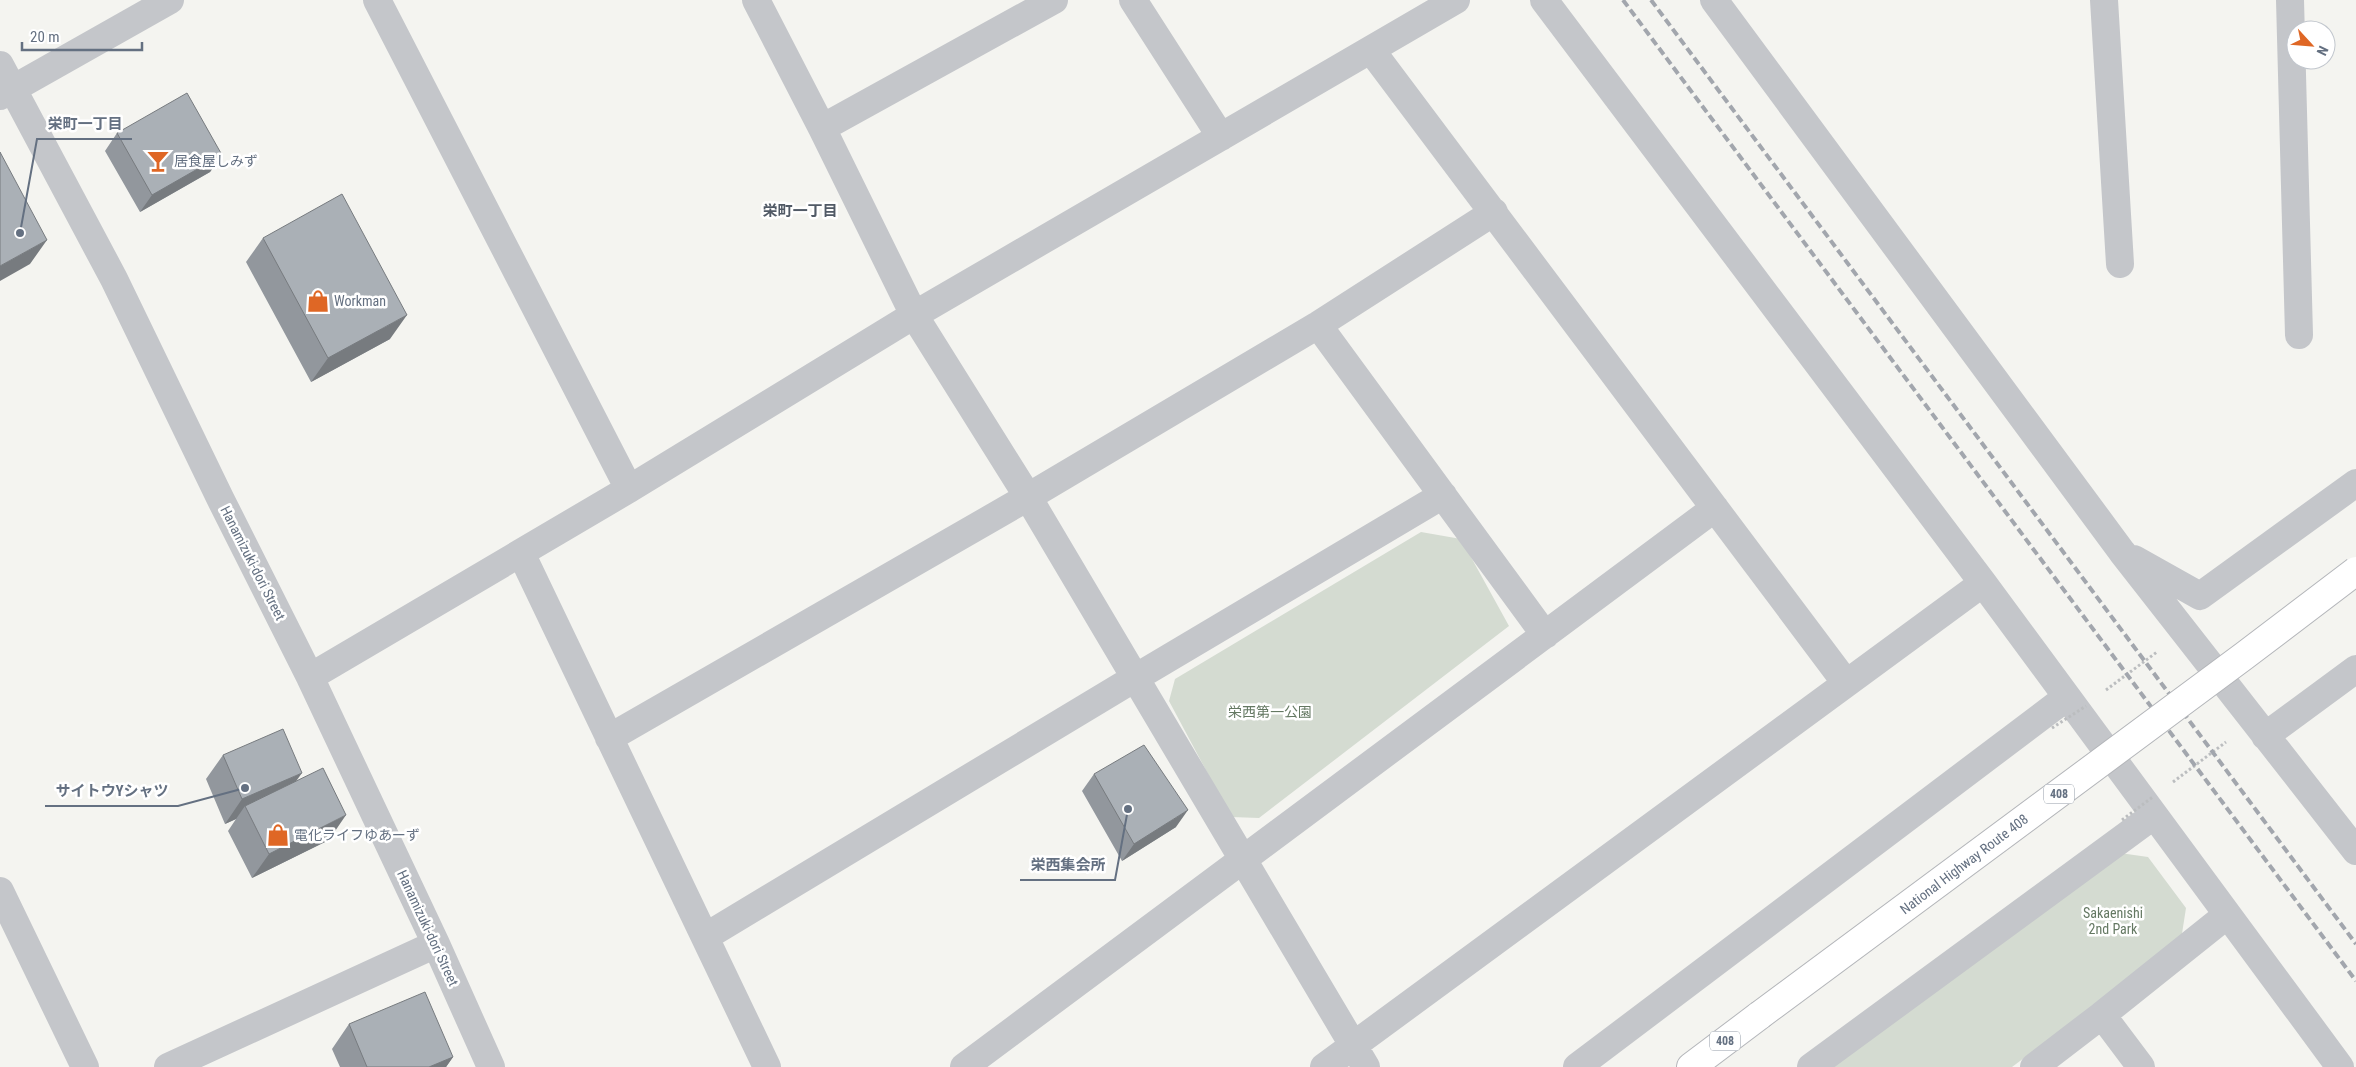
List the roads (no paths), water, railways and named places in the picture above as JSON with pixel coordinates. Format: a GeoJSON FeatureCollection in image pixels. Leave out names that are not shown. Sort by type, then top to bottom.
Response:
{"type":"FeatureCollection","features":[{"type":"Feature","properties":{"kind":"highway","name":"National Highway Route 408"},"geometry":{"type":"LineString","coordinates":[[1691,1067],[2356,571]]}},
{"type":"Feature","properties":{"kind":"street"},"geometry":{"type":"LineString","coordinates":[[7,92],[170,0]]}},
{"type":"Feature","properties":{"kind":"street"},"geometry":{"type":"LineString","coordinates":[[377,0],[629,490]]}},
{"type":"Feature","properties":{"kind":"street"},"geometry":{"type":"LineString","coordinates":[[756,0],[822,128],[914,315],[1028,497],[1360,1057]]}},
{"type":"Feature","properties":{"kind":"street"},"geometry":{"type":"LineString","coordinates":[[822,128],[1054,0]]}},
{"type":"Feature","properties":{"kind":"street"},"geometry":{"type":"LineString","coordinates":[[1133,0],[1221,136]]}},
{"type":"Feature","properties":{"kind":"street"},"geometry":{"type":"LineString","coordinates":[[310,677],[629,490],[914,315],[1456,0]]}},
{"type":"Feature","properties":{"kind":"street"},"geometry":{"type":"LineString","coordinates":[[1544,0],[1983,583],[2076,701],[2154,806],[2228,915],[2340,1067]]}},
{"type":"Feature","properties":{"kind":"street"},"geometry":{"type":"LineString","coordinates":[[1714,0],[2122,552],[2265,736],[2344,818],[2356,851]]}},
{"type":"Feature","properties":{"kind":"street"},"geometry":{"type":"LineString","coordinates":[[2104,0],[2120,264]]}},
{"type":"Feature","properties":{"kind":"street"},"geometry":{"type":"LineString","coordinates":[[2290,0],[2299,335]]}},
{"type":"Feature","properties":{"kind":"street"},"geometry":{"type":"LineString","coordinates":[[1371,50],[1846,683]]}},
{"type":"Feature","properties":{"kind":"street","name":"Hanamizuki-dori Street"},"geometry":{"type":"LineString","coordinates":[[0,66],[7,92],[114,279],[220,498],[310,677],[492,1067]]}},
{"type":"Feature","properties":{"kind":"street"},"geometry":{"type":"LineString","coordinates":[[609,738],[1028,497],[1318,324],[1494,212]]}},
{"type":"Feature","properties":{"kind":"street"},"geometry":{"type":"LineString","coordinates":[[1318,324],[1545,635]]}},
{"type":"Feature","properties":{"kind":"street"},"geometry":{"type":"LineString","coordinates":[[2122,552],[2200,596],[2356,483]]}},
{"type":"Feature","properties":{"kind":"street"},"geometry":{"type":"LineString","coordinates":[[705,937],[1135,678],[1443,496]]}},
{"type":"Feature","properties":{"kind":"street"},"geometry":{"type":"LineString","coordinates":[[964,1067],[1715,508]]}},
{"type":"Feature","properties":{"kind":"street"},"geometry":{"type":"LineString","coordinates":[[521,553],[767,1067]]}},
{"type":"Feature","properties":{"kind":"street"},"geometry":{"type":"LineString","coordinates":[[1324,1067],[1360,1057],[1846,683],[1983,583]]}},
{"type":"Feature","properties":{"kind":"street"},"geometry":{"type":"LineString","coordinates":[[2265,736],[2355,671]]}},
{"type":"Feature","properties":{"kind":"street"},"geometry":{"type":"LineString","coordinates":[[1577,1067],[2076,701]]}},
{"type":"Feature","properties":{"kind":"street"},"geometry":{"type":"LineString","coordinates":[[1811,1067],[2154,806]]}},
{"type":"Feature","properties":{"kind":"street"},"geometry":{"type":"LineString","coordinates":[[0,891],[85,1067]]}},
{"type":"Feature","properties":{"kind":"street"},"geometry":{"type":"LineString","coordinates":[[2034,1067],[2228,915]]}},
{"type":"Feature","properties":{"kind":"street"},"geometry":{"type":"LineString","coordinates":[[168,1067],[436,944]]}},
{"type":"Feature","properties":{"kind":"street"},"geometry":{"type":"LineString","coordinates":[[2102,1015],[2141,1067]]}},
{"type":"Feature","properties":{"kind":"railway"},"geometry":{"type":"LineString","coordinates":[[1623,0],[2356,981]]}},
{"type":"Feature","properties":{"kind":"railway"},"geometry":{"type":"LineString","coordinates":[[1651,0],[2356,944]]}},
{"type":"Feature","properties":{"kind":"place","name":"居食屋しみず"},"geometry":{"type":"Point","coordinates":[158,161]}},
{"type":"Feature","properties":{"kind":"place","name":"栄町一丁目"},"geometry":{"type":"Point","coordinates":[20,233]}},
{"type":"Feature","properties":{"kind":"place","name":"Workman"},"geometry":{"type":"Point","coordinates":[318,301]}},
{"type":"Feature","properties":{"kind":"place","name":"サイトウYシャツ"},"geometry":{"type":"Point","coordinates":[245,788]}},
{"type":"Feature","properties":{"kind":"place","name":"栄西集会所"},"geometry":{"type":"Point","coordinates":[1128,809]}},
{"type":"Feature","properties":{"kind":"place","name":"電化ライフゆあーず"},"geometry":{"type":"Point","coordinates":[278,835]}},
{"type":"Feature","properties":{"kind":"district","name":"栄町一丁目"},"geometry":{"type":"Point","coordinates":[800,211]}},
{"type":"Feature","properties":{"kind":"park label","name":"栄西第一公園"},"geometry":{"type":"Point","coordinates":[1270,712]}},
{"type":"Feature","properties":{"kind":"park label","name":"Sakaenishi 2nd Park"},"geometry":{"type":"Point","coordinates":[2113,922]}}]}
